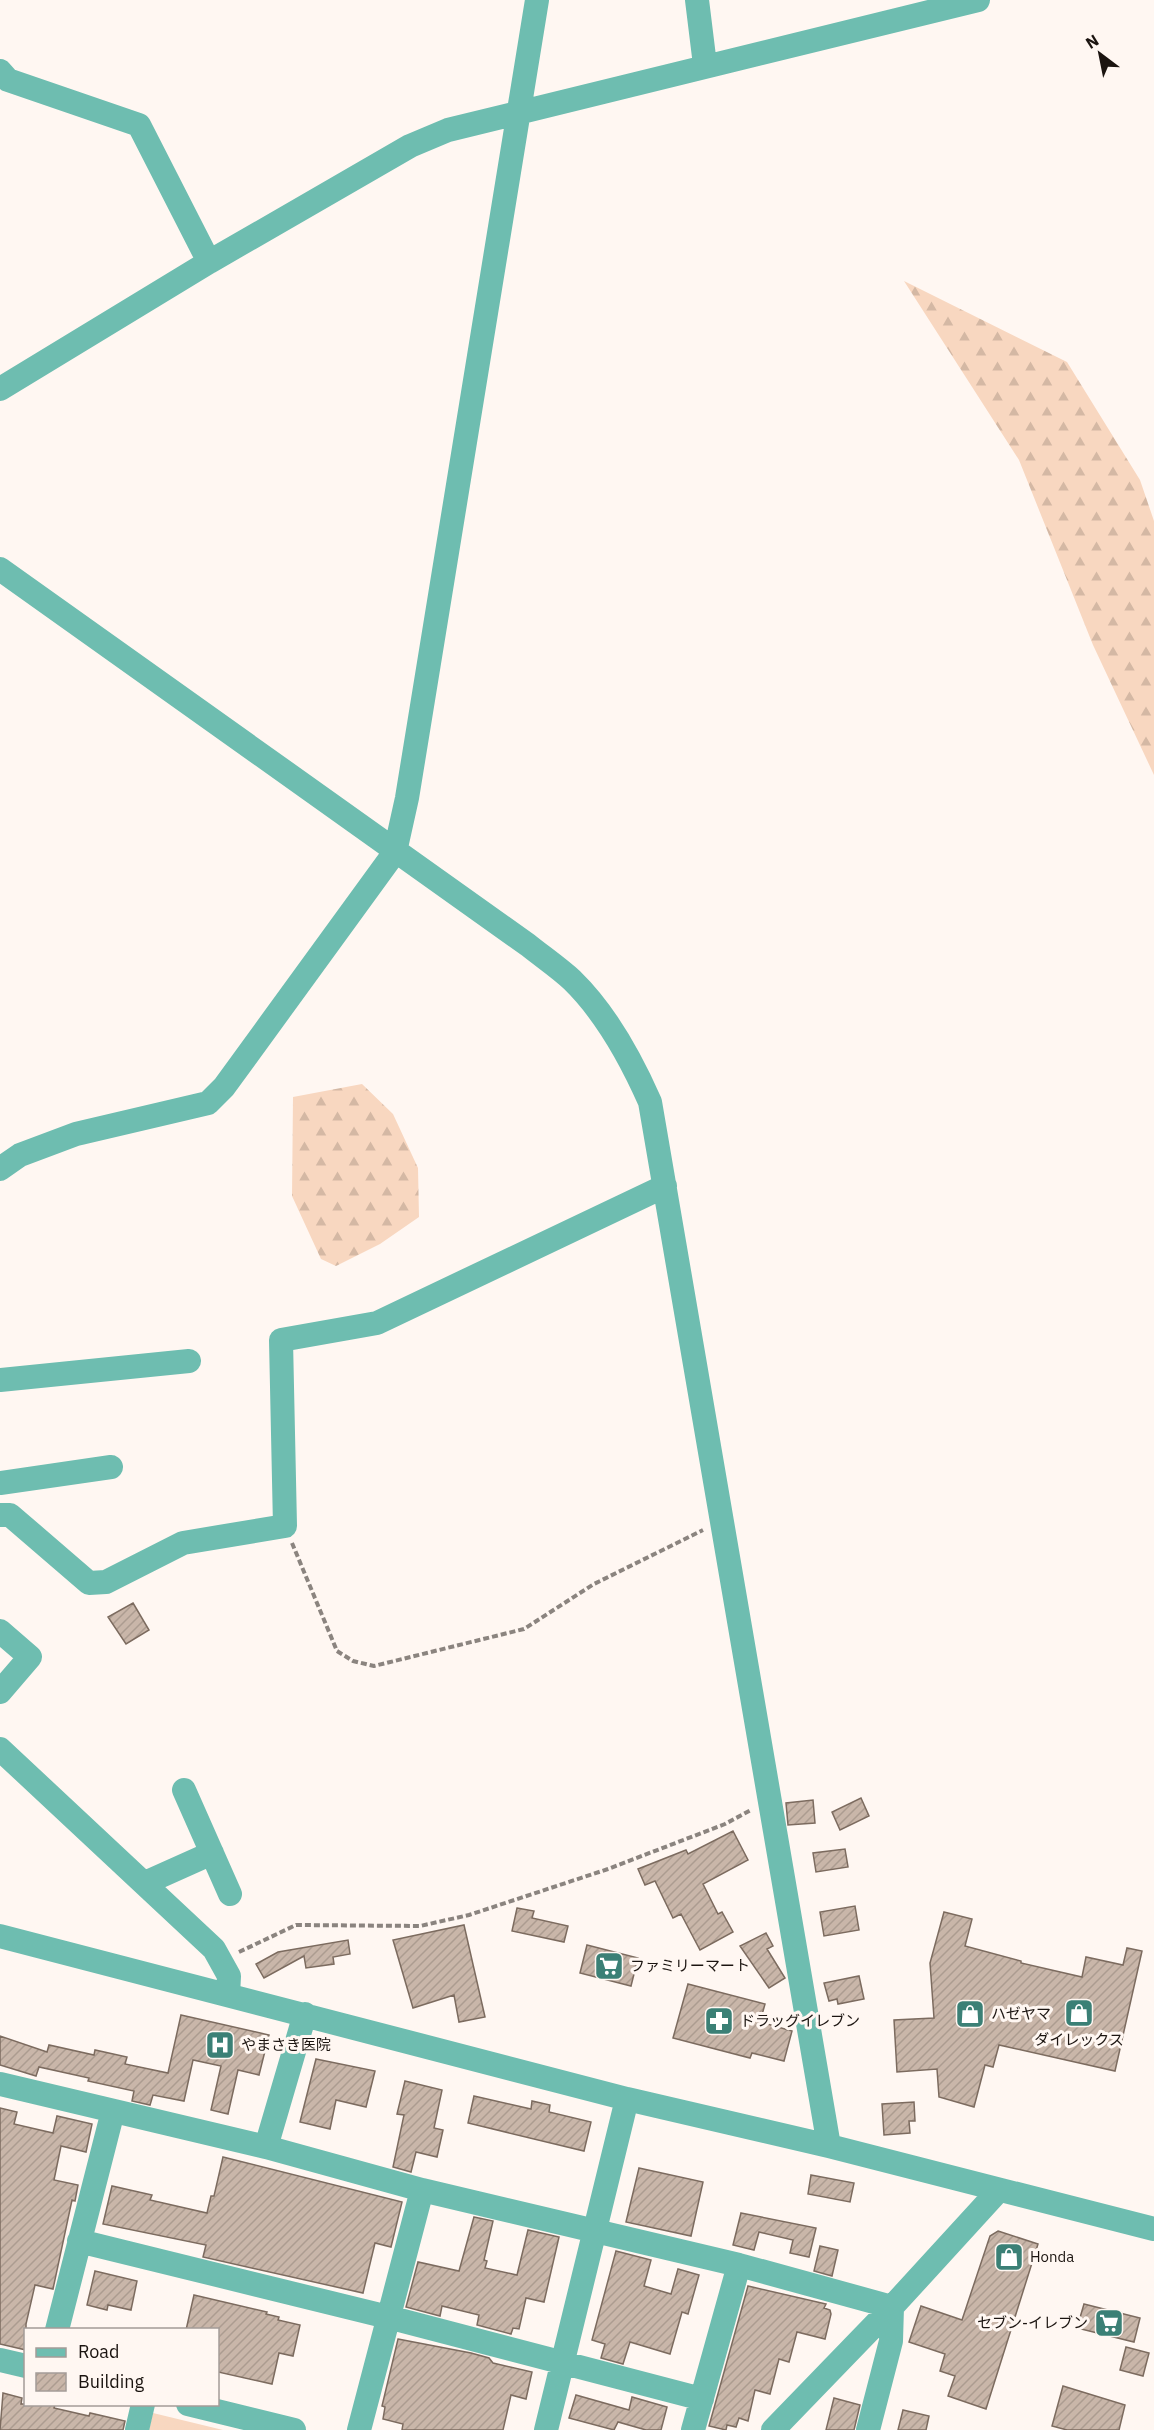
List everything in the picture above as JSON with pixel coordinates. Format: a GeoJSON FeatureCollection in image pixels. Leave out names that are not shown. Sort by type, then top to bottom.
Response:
{"type":"FeatureCollection","features":[{"type":"Feature","properties":{"kind":"street"},"geometry":{"type":"LineString","coordinates":[[0,1169],[20,1155],[76,1134],[207,1103],[224,1087],[395,852],[409,787],[537,0]]}},
{"type":"Feature","properties":{"kind":"street"},"geometry":{"type":"LineString","coordinates":[[697,0],[705,65]]}},
{"type":"Feature","properties":{"kind":"street"},"geometry":{"type":"LineString","coordinates":[[0,389],[209,262],[410,146],[448,129],[978,0]]}},
{"type":"Feature","properties":{"kind":"street"},"geometry":{"type":"LineString","coordinates":[[0,71],[8,80],[139,125],[209,262]]}},
{"type":"Feature","properties":{"kind":"street"},"geometry":{"type":"LineString","coordinates":[[0,569],[528,945],[573,981],[604,1017],[635,1068],[650,1102],[829,2146]]}},
{"type":"Feature","properties":{"kind":"street"},"geometry":{"type":"LineString","coordinates":[[0,1515],[10,1515],[89,1583],[106,1581],[183,1543],[285,1526],[281,1340],[377,1323],[665,1186]]}},
{"type":"Feature","properties":{"kind":"street"},"geometry":{"type":"LineString","coordinates":[[0,1380],[189,1361]]}},
{"type":"Feature","properties":{"kind":"street"},"geometry":{"type":"LineString","coordinates":[[0,1482],[111,1467]]}},
{"type":"Feature","properties":{"kind":"street"},"geometry":{"type":"LineString","coordinates":[[0,1631],[30,1657],[0,1692]]}},
{"type":"Feature","properties":{"kind":"street"},"geometry":{"type":"LineString","coordinates":[[0,1749],[214,1949],[229,1976],[228,1995]]}},
{"type":"Feature","properties":{"kind":"street"},"geometry":{"type":"LineString","coordinates":[[184,1790],[230,1894]]}},
{"type":"Feature","properties":{"kind":"street"},"geometry":{"type":"LineString","coordinates":[[145,1883],[212,1853]]}},
{"type":"Feature","properties":{"kind":"street"},"geometry":{"type":"LineString","coordinates":[[0,1936],[627,2099],[829,2146],[1154,2229]]}},
{"type":"Feature","properties":{"kind":"street"},"geometry":{"type":"LineString","coordinates":[[266,2147],[304,2014]]}},
{"type":"Feature","properties":{"kind":"street"},"geometry":{"type":"LineString","coordinates":[[0,2084],[266,2147],[422,2190],[738,2265],[892,2307]]}},
{"type":"Feature","properties":{"kind":"street"},"geometry":{"type":"LineString","coordinates":[[546,2430],[627,2099]]}},
{"type":"Feature","properties":{"kind":"street"},"geometry":{"type":"LineString","coordinates":[[57,2328],[113,2111]]}},
{"type":"Feature","properties":{"kind":"street"},"geometry":{"type":"LineString","coordinates":[[359,2430],[422,2190]]}},
{"type":"Feature","properties":{"kind":"street"},"geometry":{"type":"LineString","coordinates":[[773,2430],[892,2307],[999,2190]]}},
{"type":"Feature","properties":{"kind":"street"},"geometry":{"type":"LineString","coordinates":[[79,2241],[388,2317],[702,2399]]}},
{"type":"Feature","properties":{"kind":"street"},"geometry":{"type":"LineString","coordinates":[[693,2430],[738,2265]]}},
{"type":"Feature","properties":{"kind":"street"},"geometry":{"type":"LineString","coordinates":[[868,2430],[891,2341],[892,2307]]}},
{"type":"Feature","properties":{"kind":"street"},"geometry":{"type":"LineString","coordinates":[[0,2360],[24,2366]]}},
{"type":"Feature","properties":{"kind":"street"},"geometry":{"type":"LineString","coordinates":[[137,2430],[143,2406]]}},
{"type":"Feature","properties":{"kind":"street"},"geometry":{"type":"LineString","coordinates":[[196,2406],[294,2430]]}},
{"type":"Feature","properties":{"kind":"path"},"geometry":{"type":"LineString","coordinates":[[285,1526],[337,1652],[353,1661],[374,1666],[524,1629],[594,1584],[722,1521]]}},
{"type":"Feature","properties":{"kind":"path"},"geometry":{"type":"LineString","coordinates":[[222,1960],[296,1925],[420,1926],[469,1915],[608,1869],[715,1828],[768,1800]]}},
{"type":"Feature","properties":{"kind":"green space"},"geometry":{"type":"Polygon","coordinates":[[[904,281],[1067,362],[1140,480],[1154,521],[1154,775],[1093,645],[1019,460],[904,281]]]}},
{"type":"Feature","properties":{"kind":"green space"},"geometry":{"type":"Polygon","coordinates":[[[362,1084],[393,1114],[418,1168],[419,1217],[380,1244],[336,1266],[321,1259],[292,1196],[293,1097],[362,1084]]]}},
{"type":"Feature","properties":{"kind":"green space"},"geometry":{"type":"Polygon","coordinates":[[[153,2413],[223,2430],[149,2430],[153,2413]]]}},
{"type":"Feature","properties":{"kind":"building"},"geometry":{"type":"Polygon","coordinates":[[[133,1603],[149,1630],[126,1644],[108,1617],[133,1603]]]}},
{"type":"Feature","properties":{"kind":"building"},"geometry":{"type":"Polygon","coordinates":[[[861,1798],[869,1816],[840,1830],[832,1812],[861,1798]]]}},
{"type":"Feature","properties":{"kind":"building"},"geometry":{"type":"Polygon","coordinates":[[[813,1800],[815,1823],[788,1825],[786,1803],[813,1800]]]}},
{"type":"Feature","properties":{"kind":"building"},"geometry":{"type":"Polygon","coordinates":[[[733,1831],[748,1860],[703,1884],[718,1914],[722,1912],[733,1932],[700,1950],[681,1914],[673,1918],[655,1881],[645,1885],[638,1869],[686,1850],[688,1854],[733,1831]]]}},
{"type":"Feature","properties":{"kind":"building"},"geometry":{"type":"Polygon","coordinates":[[[845,1849],[848,1867],[816,1872],[813,1853],[845,1849]]]}},
{"type":"Feature","properties":{"kind":"building"},"geometry":{"type":"Polygon","coordinates":[[[855,1906],[859,1930],[824,1936],[820,1912],[855,1906]]]}},
{"type":"Feature","properties":{"kind":"building"},"geometry":{"type":"Polygon","coordinates":[[[517,1908],[534,1911],[532,1918],[568,1926],[564,1942],[512,1931],[517,1908]]]}},
{"type":"Feature","properties":{"kind":"building"},"geometry":{"type":"Polygon","coordinates":[[[944,1912],[972,1919],[965,1946],[1021,1961],[1021,1963],[1082,1977],[1086,1957],[1123,1965],[1127,1948],[1142,1951],[1115,2071],[999,2045],[993,2067],[985,2065],[974,2107],[939,2097],[937,2069],[897,2072],[894,2020],[934,2018],[930,1963],[944,1912]]]}},
{"type":"Feature","properties":{"kind":"building"},"geometry":{"type":"Polygon","coordinates":[[[464,1925],[485,2017],[459,2022],[454,1995],[413,2008],[393,1940],[464,1925]]]}},
{"type":"Feature","properties":{"kind":"building"},"geometry":{"type":"Polygon","coordinates":[[[766,1933],[773,1946],[767,1949],[785,1978],[769,1988],[740,1946],[766,1933]]]}},
{"type":"Feature","properties":{"kind":"building"},"geometry":{"type":"Polygon","coordinates":[[[348,1940],[350,1954],[333,1957],[334,1964],[306,1968],[304,1956],[264,1978],[256,1964],[278,1952],[348,1940]]]}},
{"type":"Feature","properties":{"kind":"building","name":"ファミリーマート"},"geometry":{"type":"Polygon","coordinates":[[[587,1945],[638,1958],[631,1986],[580,1973],[587,1945]]]}},
{"type":"Feature","properties":{"kind":"building"},"geometry":{"type":"Polygon","coordinates":[[[859,1976],[864,1999],[838,2004],[837,1999],[829,2001],[824,1983],[859,1976]]]}},
{"type":"Feature","properties":{"kind":"building","name":"ドラッグイレブン"},"geometry":{"type":"Polygon","coordinates":[[[688,1984],[765,2004],[760,2022],[792,2031],[784,2061],[752,2053],[750,2058],[673,2038],[688,1984]]]}},
{"type":"Feature","properties":{"kind":"building"},"geometry":{"type":"Polygon","coordinates":[[[181,2015],[269,2035],[259,2075],[238,2070],[228,2114],[211,2110],[221,2066],[193,2060],[184,2101],[153,2095],[150,2105],[132,2101],[134,2091],[88,2081],[89,2078],[39,2067],[36,2076],[0,2065],[0,2036],[47,2052],[49,2045],[94,2055],[95,2050],[127,2057],[125,2064],[168,2073],[181,2015]]]}},
{"type":"Feature","properties":{"kind":"building"},"geometry":{"type":"Polygon","coordinates":[[[316,2059],[375,2071],[366,2107],[336,2100],[330,2129],[300,2122],[316,2059]]]}},
{"type":"Feature","properties":{"kind":"building"},"geometry":{"type":"Polygon","coordinates":[[[405,2081],[442,2090],[434,2128],[443,2130],[437,2157],[416,2152],[411,2172],[393,2167],[404,2115],[397,2114],[405,2081]]]}},
{"type":"Feature","properties":{"kind":"building"},"geometry":{"type":"Polygon","coordinates":[[[474,2096],[531,2109],[532,2101],[550,2105],[549,2112],[591,2122],[584,2151],[468,2123],[474,2096]]]}},
{"type":"Feature","properties":{"kind":"building"},"geometry":{"type":"Polygon","coordinates":[[[914,2102],[915,2121],[909,2121],[910,2133],[884,2135],[882,2104],[914,2102]]]}},
{"type":"Feature","properties":{"kind":"building"},"geometry":{"type":"Polygon","coordinates":[[[0,2108],[17,2112],[14,2124],[53,2133],[57,2116],[92,2124],[86,2152],[61,2146],[54,2180],[78,2185],[75,2201],[72,2200],[53,2289],[35,2285],[26,2328],[24,2328],[24,2350],[0,2344],[0,2108]]]}},
{"type":"Feature","properties":{"kind":"building"},"geometry":{"type":"Polygon","coordinates":[[[223,2157],[402,2202],[391,2247],[375,2243],[363,2293],[203,2257],[206,2245],[103,2224],[112,2186],[152,2195],[150,2200],[207,2213],[211,2196],[214,2196],[223,2157]]]}},
{"type":"Feature","properties":{"kind":"building"},"geometry":{"type":"Polygon","coordinates":[[[639,2168],[703,2182],[691,2236],[626,2222],[639,2168]]]}},
{"type":"Feature","properties":{"kind":"building"},"geometry":{"type":"Polygon","coordinates":[[[811,2175],[854,2183],[850,2202],[808,2194],[811,2175]]]}},
{"type":"Feature","properties":{"kind":"building"},"geometry":{"type":"Polygon","coordinates":[[[741,2213],[816,2228],[809,2257],[790,2253],[793,2240],[759,2232],[754,2250],[733,2245],[741,2213]]]}},
{"type":"Feature","properties":{"kind":"building"},"geometry":{"type":"Polygon","coordinates":[[[474,2217],[493,2221],[484,2260],[487,2261],[485,2268],[517,2275],[528,2230],[559,2237],[544,2302],[526,2298],[519,2329],[513,2328],[511,2334],[477,2325],[479,2315],[442,2306],[440,2316],[406,2307],[418,2262],[459,2271],[474,2217]]]}},
{"type":"Feature","properties":{"kind":"building"},"geometry":{"type":"Polygon","coordinates":[[[998,2231],[1038,2244],[986,2409],[948,2396],[955,2376],[940,2371],[945,2354],[909,2342],[921,2306],[962,2320],[990,2236],[998,2231]]]}},
{"type":"Feature","properties":{"kind":"building"},"geometry":{"type":"Polygon","coordinates":[[[820,2246],[838,2250],[832,2276],[814,2271],[820,2246]]]}},
{"type":"Feature","properties":{"kind":"building"},"geometry":{"type":"Polygon","coordinates":[[[616,2251],[651,2260],[644,2286],[671,2294],[678,2269],[699,2275],[688,2314],[682,2312],[670,2354],[630,2342],[623,2364],[601,2358],[605,2344],[592,2340],[616,2251]]]}},
{"type":"Feature","properties":{"kind":"building"},"geometry":{"type":"Polygon","coordinates":[[[95,2271],[137,2281],[131,2310],[108,2305],[107,2310],[87,2305],[95,2271]]]}},
{"type":"Feature","properties":{"kind":"building"},"geometry":{"type":"Polygon","coordinates":[[[748,2286],[826,2304],[824,2308],[830,2310],[831,2314],[825,2339],[797,2332],[789,2362],[779,2359],[770,2394],[755,2390],[748,2421],[739,2418],[736,2427],[727,2425],[726,2430],[709,2426],[748,2286]]]}},
{"type":"Feature","properties":{"kind":"building"},"geometry":{"type":"Polygon","coordinates":[[[194,2295],[267,2312],[266,2314],[279,2317],[278,2320],[300,2325],[293,2356],[279,2353],[272,2384],[219,2372],[219,2328],[186,2328],[194,2295]]]}},
{"type":"Feature","properties":{"kind":"building","name":"セブン-イレブン"},"geometry":{"type":"Polygon","coordinates":[[[1084,2304],[1140,2318],[1134,2342],[1077,2328],[1084,2304]]]}},
{"type":"Feature","properties":{"kind":"building"},"geometry":{"type":"Polygon","coordinates":[[[398,2339],[471,2353],[489,2358],[493,2363],[532,2372],[526,2399],[511,2395],[503,2430],[402,2430],[403,2424],[383,2419],[385,2407],[382,2406],[398,2339]]]}},
{"type":"Feature","properties":{"kind":"building"},"geometry":{"type":"Polygon","coordinates":[[[1126,2347],[1149,2353],[1143,2376],[1120,2370],[1126,2347]]]}},
{"type":"Feature","properties":{"kind":"building"},"geometry":{"type":"Polygon","coordinates":[[[1063,2386],[1125,2405],[1119,2430],[1067,2430],[1052,2426],[1063,2386]]]}},
{"type":"Feature","properties":{"kind":"building"},"geometry":{"type":"Polygon","coordinates":[[[3,2393],[22,2398],[21,2404],[24,2406],[54,2406],[54,2408],[89,2416],[90,2413],[125,2421],[123,2430],[0,2430],[3,2393]]]}},
{"type":"Feature","properties":{"kind":"building"},"geometry":{"type":"Polygon","coordinates":[[[576,2395],[629,2410],[632,2397],[667,2407],[661,2430],[646,2430],[618,2422],[614,2430],[569,2418],[576,2395]]]}},
{"type":"Feature","properties":{"kind":"building"},"geometry":{"type":"Polygon","coordinates":[[[834,2398],[860,2405],[854,2430],[826,2430],[834,2398]]]}},
{"type":"Feature","properties":{"kind":"building"},"geometry":{"type":"Polygon","coordinates":[[[903,2410],[929,2416],[926,2430],[898,2430],[903,2410]]]}},
{"type":"Feature","properties":{"kind":"place","name":"ファミリーマート"},"geometry":{"type":"Point","coordinates":[609,1966]}},
{"type":"Feature","properties":{"kind":"place","name":"ダイレックス"},"geometry":{"type":"Point","coordinates":[1079,2013]}},
{"type":"Feature","properties":{"kind":"place","name":"ハゼヤマ"},"geometry":{"type":"Point","coordinates":[970,2014]}},
{"type":"Feature","properties":{"kind":"place","name":"ドラッグイレブン"},"geometry":{"type":"Point","coordinates":[719,2021]}},
{"type":"Feature","properties":{"kind":"place","name":"やまさき医院"},"geometry":{"type":"Point","coordinates":[220,2045]}},
{"type":"Feature","properties":{"kind":"place","name":"Honda"},"geometry":{"type":"Point","coordinates":[1009,2257]}},
{"type":"Feature","properties":{"kind":"place","name":"セブン-イレブン"},"geometry":{"type":"Point","coordinates":[1109,2323]}}]}
